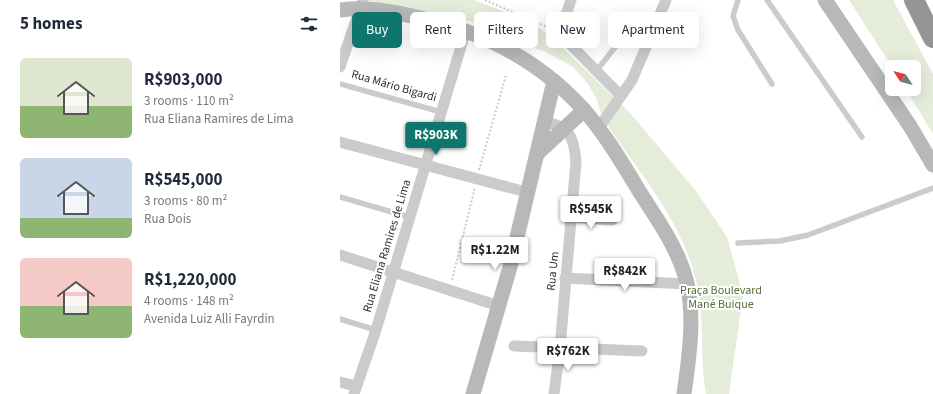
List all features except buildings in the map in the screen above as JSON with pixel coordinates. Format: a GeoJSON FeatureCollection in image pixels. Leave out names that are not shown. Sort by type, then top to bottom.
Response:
{"type":"FeatureCollection","features":[{"type":"Feature","properties":{"kind":"highway"},"geometry":{"type":"LineString","coordinates":[[914,0],[933,38]]}},
{"type":"Feature","properties":{"kind":"highway"},"geometry":{"type":"LineString","coordinates":[[926,0],[933,9]]}},
{"type":"Feature","properties":{"kind":"street"},"geometry":{"type":"LineString","coordinates":[[567,12],[571,0]]}},
{"type":"Feature","properties":{"kind":"street"},"geometry":{"type":"LineString","coordinates":[[598,129],[620,95],[632,80],[666,0]]}},
{"type":"Feature","properties":{"kind":"street"},"geometry":{"type":"LineString","coordinates":[[825,0],[910,126],[933,165]]}},
{"type":"Feature","properties":{"kind":"street"},"geometry":{"type":"LineString","coordinates":[[340,67],[362,4]]}},
{"type":"Feature","properties":{"kind":"street"},"geometry":{"type":"LineString","coordinates":[[340,10],[362,4],[410,16]]}},
{"type":"Feature","properties":{"kind":"street"},"geometry":{"type":"LineString","coordinates":[[466,30],[494,42],[528,61],[554,81],[584,110],[660,224],[682,266],[687,284],[690,308],[690,332],[684,394]]}},
{"type":"Feature","properties":{"kind":"street","name":"Rua Eliana Ramires de Lima"},"geometry":{"type":"LineString","coordinates":[[355,390],[376,330],[461,48]]}},
{"type":"Feature","properties":{"kind":"street"},"geometry":{"type":"LineString","coordinates":[[573,48],[597,70],[620,95]]}},
{"type":"Feature","properties":{"kind":"street"},"geometry":{"type":"LineString","coordinates":[[473,394],[510,267],[526,192],[538,153],[554,81]]}},
{"type":"Feature","properties":{"kind":"street"},"geometry":{"type":"LineString","coordinates":[[538,153],[584,110]]}},
{"type":"Feature","properties":{"kind":"street"},"geometry":{"type":"LineString","coordinates":[[544,122],[565,128]]}},
{"type":"Feature","properties":{"kind":"street","name":"Rua Um"},"geometry":{"type":"LineString","coordinates":[[554,394],[560,348],[576,162],[573,142],[565,128]]}},
{"type":"Feature","properties":{"kind":"street"},"geometry":{"type":"LineString","coordinates":[[340,142],[526,192]]}},
{"type":"Feature","properties":{"kind":"street"},"geometry":{"type":"LineString","coordinates":[[572,218],[612,220]]}},
{"type":"Feature","properties":{"kind":"street"},"geometry":{"type":"LineString","coordinates":[[340,255],[499,306]]}},
{"type":"Feature","properties":{"kind":"street"},"geometry":{"type":"LineString","coordinates":[[565,278],[687,284]]}},
{"type":"Feature","properties":{"kind":"street"},"geometry":{"type":"LineString","coordinates":[[514,346],[642,351]]}},
{"type":"Feature","properties":{"kind":"street"},"geometry":{"type":"LineString","coordinates":[[340,382],[355,390]]}},
{"type":"Feature","properties":{"kind":"lane"},"geometry":{"type":"LineString","coordinates":[[738,0],[733,16],[738,30],[772,84]]}},
{"type":"Feature","properties":{"kind":"lane"},"geometry":{"type":"LineString","coordinates":[[767,0],[862,137]]}},
{"type":"Feature","properties":{"kind":"lane"},"geometry":{"type":"LineString","coordinates":[[597,70],[614,48]]}},
{"type":"Feature","properties":{"kind":"lane","name":"Rua Mário Bigardi"},"geometry":{"type":"LineString","coordinates":[[340,84],[441,112]]}},
{"type":"Feature","properties":{"kind":"lane"},"geometry":{"type":"LineString","coordinates":[[738,243],[780,241],[808,235],[933,188]]}},
{"type":"Feature","properties":{"kind":"lane"},"geometry":{"type":"LineString","coordinates":[[340,197],[409,217]]}},
{"type":"Feature","properties":{"kind":"lane","name":"Rua Eliana Ramires de Lima"},"geometry":{"type":"LineString","coordinates":[[340,319],[376,330]]}},
{"type":"Feature","properties":{"kind":"path"},"geometry":{"type":"LineString","coordinates":[[485,0],[546,27]]}},
{"type":"Feature","properties":{"kind":"green space","name":"Praça Boulevard Mané Buique"},"geometry":{"type":"Polygon","coordinates":[[[363,0],[474,0],[505,12],[474,12],[474,23],[466,20],[466,12],[424,12],[363,0]]]}},
{"type":"Feature","properties":{"kind":"green space"},"geometry":{"type":"Polygon","coordinates":[[[849,0],[893,0],[933,74],[933,134],[910,96],[921,96],[921,60],[888,60],[849,0]]]}},
{"type":"Feature","properties":{"kind":"green space","name":"Praça Boulevard Mané Buique"},"geometry":{"type":"Polygon","coordinates":[[[538,27],[546,33],[546,48],[563,48],[630,113],[696,191],[727,237],[743,295],[729,394],[706,394],[703,370],[699,297],[694,272],[674,225],[647,181],[602,117],[597,100],[588,84],[572,66],[535,48],[538,48],[538,27]]]}}]}
